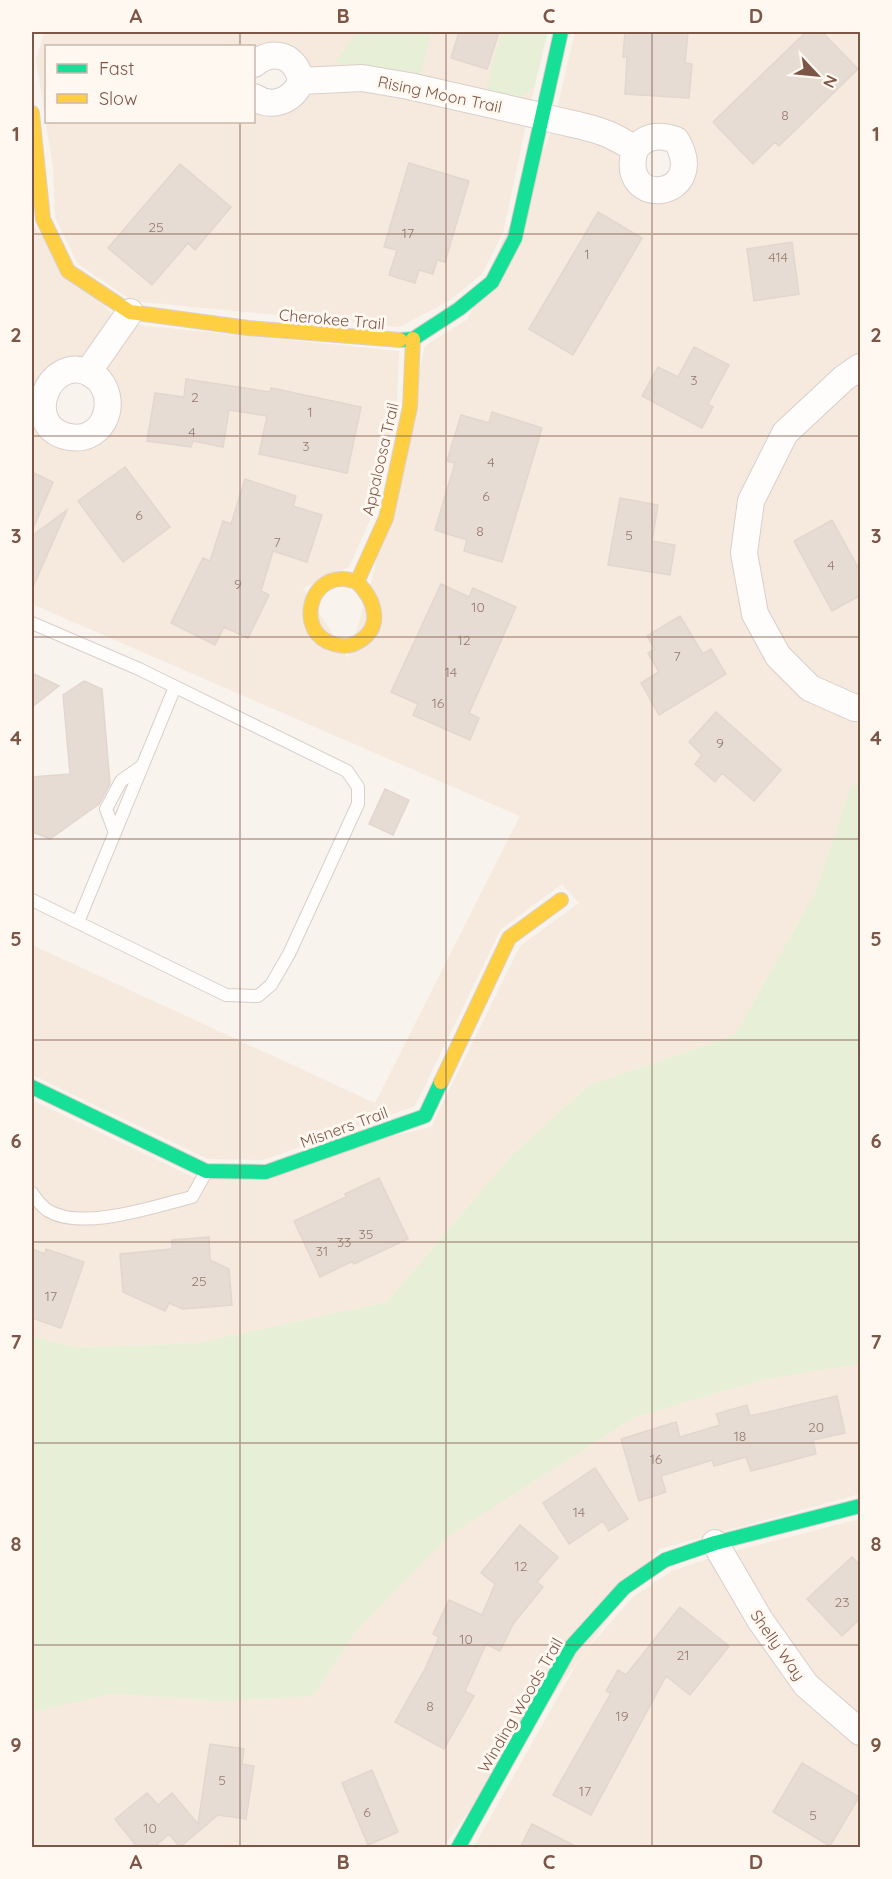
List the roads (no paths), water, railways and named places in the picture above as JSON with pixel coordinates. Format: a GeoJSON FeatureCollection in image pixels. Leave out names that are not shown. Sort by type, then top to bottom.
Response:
{"type":"FeatureCollection","features":[{"type":"Feature","properties":{"kind":"street"},"geometry":{"type":"LineString","coordinates":[[412,339],[459,309],[492,282],[516,238],[561,32]]}},
{"type":"Feature","properties":{"kind":"street"},"geometry":{"type":"LineString","coordinates":[[255,63],[268,55],[282,56],[296,68],[301,81],[294,93],[279,102],[270,104],[255,97]]}},
{"type":"Feature","properties":{"kind":"street","name":"Rising Moon Trail"},"geometry":{"type":"LineString","coordinates":[[301,81],[362,78],[409,86],[607,133],[635,149]]}},
{"type":"Feature","properties":{"kind":"street","name":"Cherokee Trail"},"geometry":{"type":"LineString","coordinates":[[32,113],[42,219],[68,271],[130,312],[248,328],[389,340],[412,339]]}},
{"type":"Feature","properties":{"kind":"street"},"geometry":{"type":"LineString","coordinates":[[88,372],[130,312]]}},
{"type":"Feature","properties":{"kind":"street","name":"Appaloosa Trail"},"geometry":{"type":"LineString","coordinates":[[357,582],[386,518],[410,407],[412,339]]}},
{"type":"Feature","properties":{"kind":"street"},"geometry":{"type":"LineString","coordinates":[[855,708],[810,688],[778,657],[755,614],[744,553],[751,501],[784,433],[844,378],[861,367]]}},
{"type":"Feature","properties":{"kind":"street"},"geometry":{"type":"LineString","coordinates":[[338,578],[357,582],[371,595],[374,604],[375,613],[370,630],[356,643],[347,646],[330,644],[318,636],[310,625],[309,612],[314,594],[327,582],[338,578]]}},
{"type":"Feature","properties":{"kind":"street","name":"Misners Trail"},"geometry":{"type":"LineString","coordinates":[[33,1088],[206,1171],[266,1172],[425,1116],[509,938],[561,900]]}},
{"type":"Feature","properties":{"kind":"street","name":"Winding Woods Trail"},"geometry":{"type":"LineString","coordinates":[[458,1848],[570,1648],[624,1588],[665,1560],[715,1543],[861,1506]]}},
{"type":"Feature","properties":{"kind":"street","name":"Shelly Way"},"geometry":{"type":"LineString","coordinates":[[715,1543],[760,1620],[806,1685],[861,1732]]}},
{"type":"Feature","properties":{"kind":"lane"},"geometry":{"type":"LineString","coordinates":[[32,623],[139,669],[347,771],[358,787],[358,804],[344,838],[289,954],[271,985],[258,996],[226,995],[32,900]]}},
{"type":"Feature","properties":{"kind":"lane"},"geometry":{"type":"LineString","coordinates":[[78,922],[175,687]]}},
{"type":"Feature","properties":{"kind":"lane"},"geometry":{"type":"LineString","coordinates":[[32,1104],[33,1088]]}},
{"type":"Feature","properties":{"kind":"lane"},"geometry":{"type":"LineString","coordinates":[[32,1193],[48,1210],[67,1217],[104,1218],[192,1197],[206,1171]]}}]}
